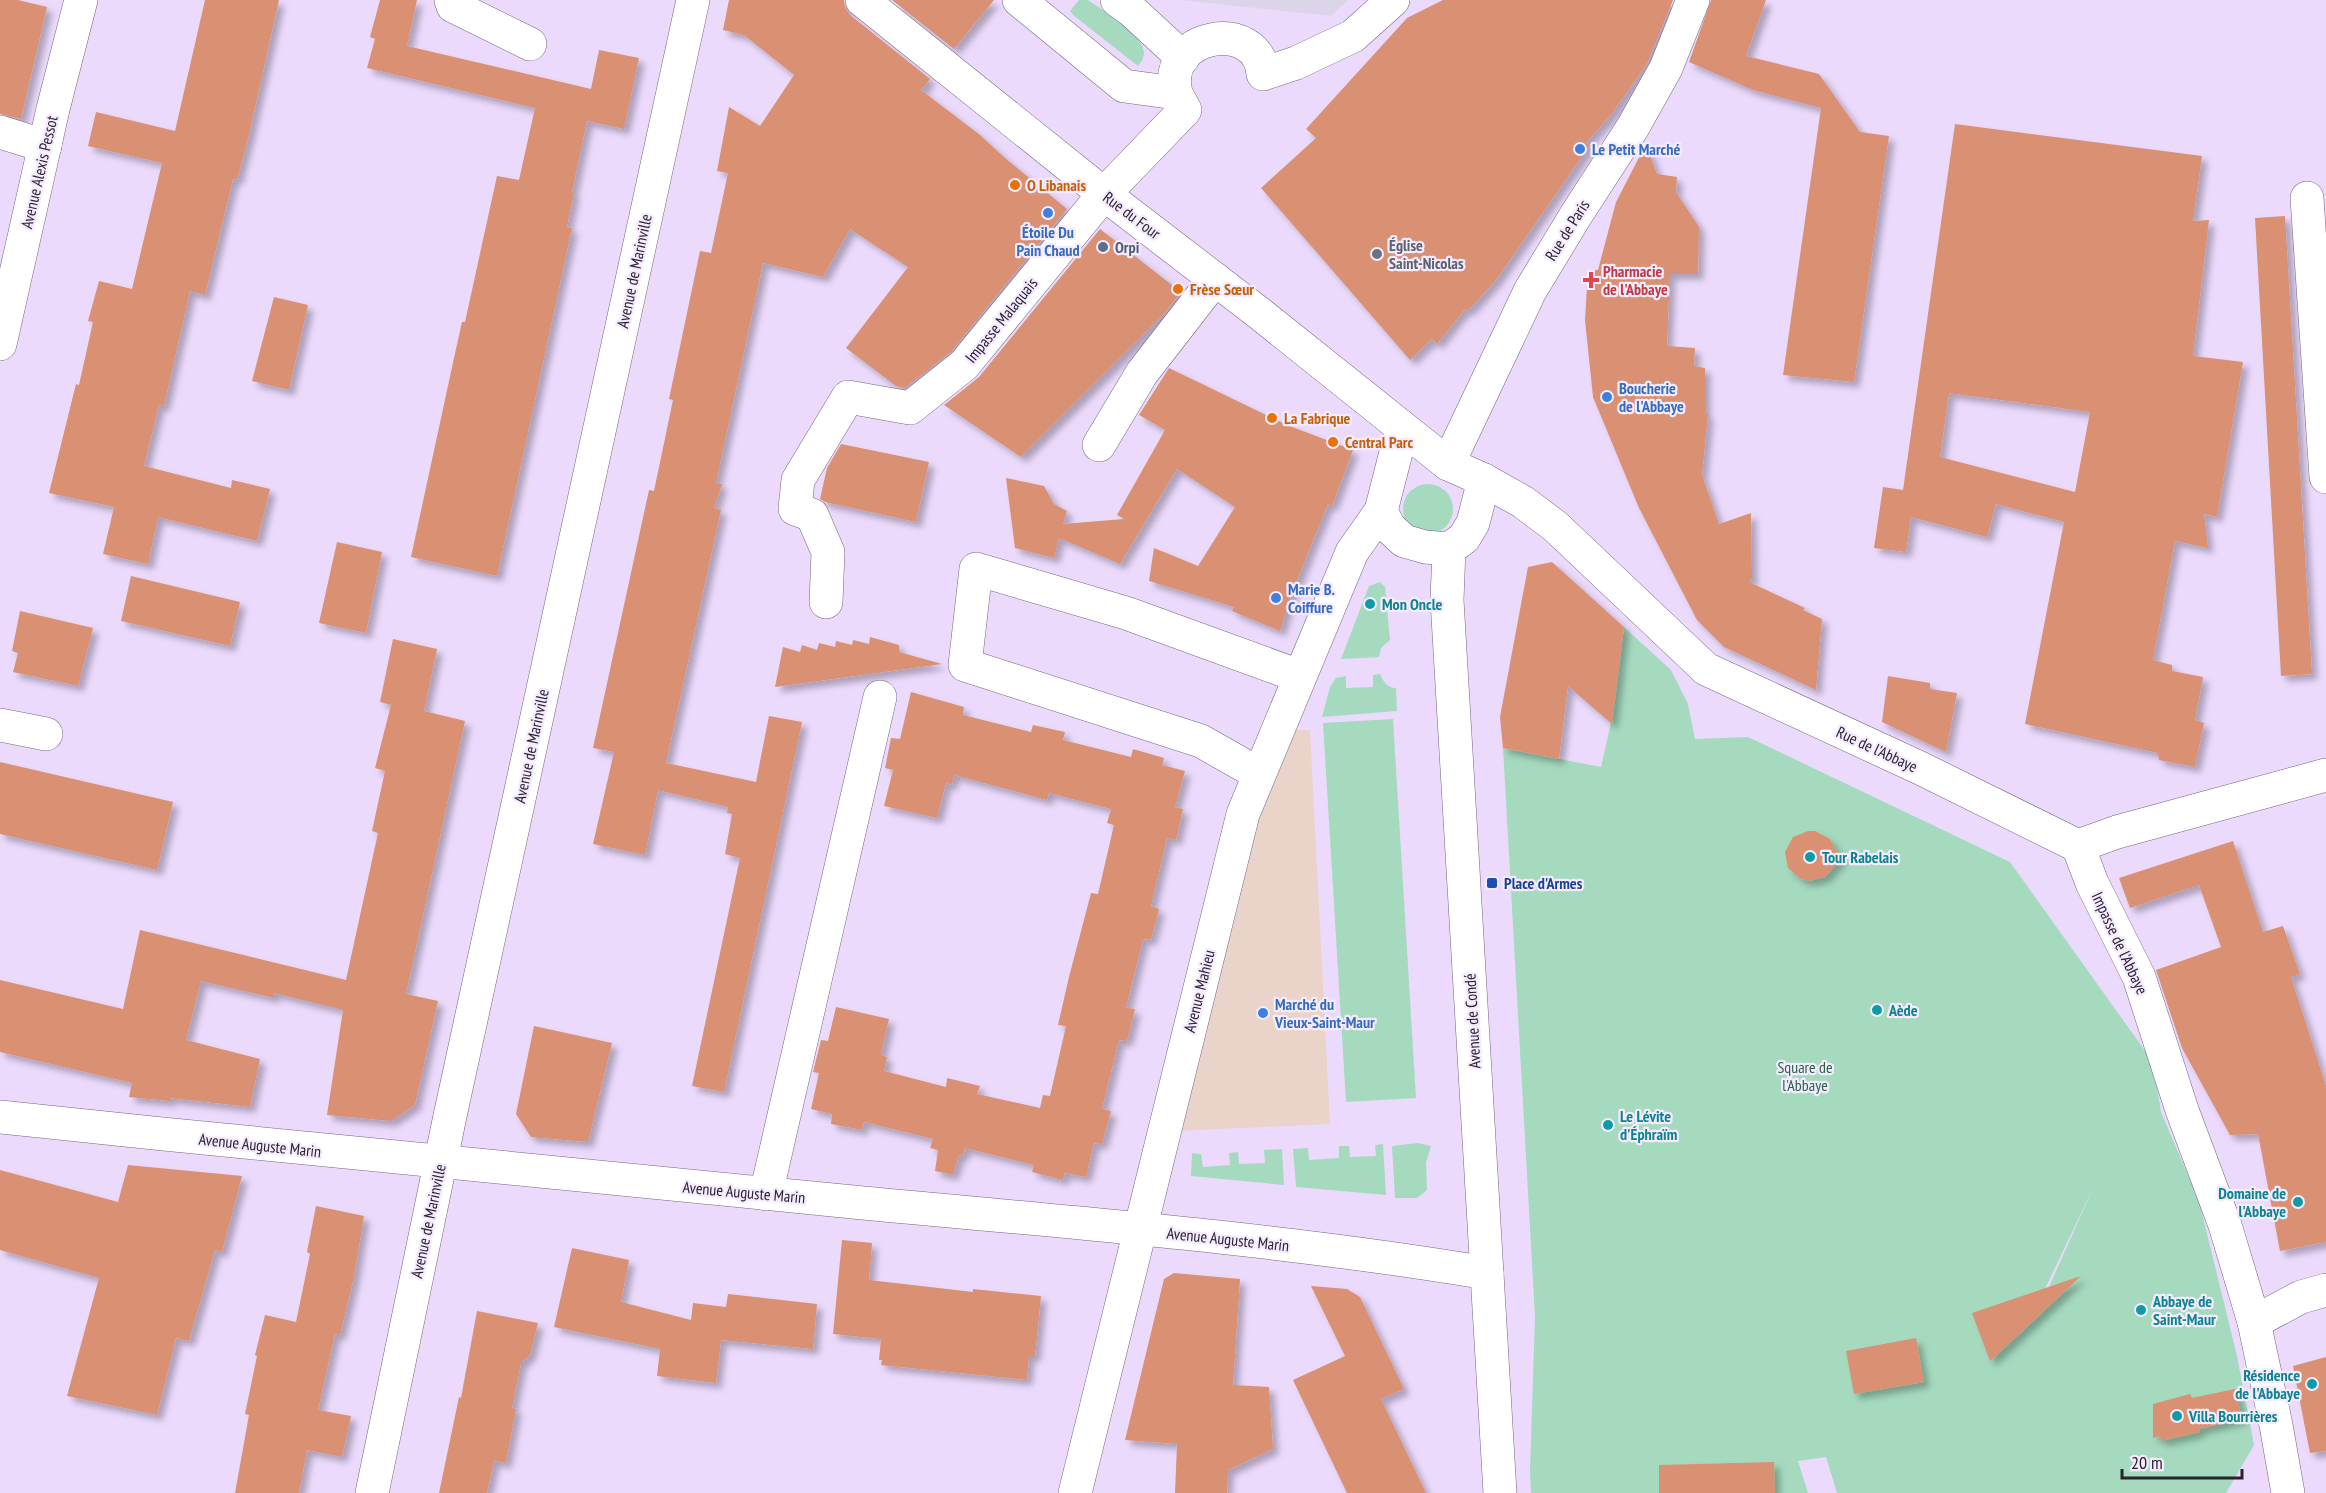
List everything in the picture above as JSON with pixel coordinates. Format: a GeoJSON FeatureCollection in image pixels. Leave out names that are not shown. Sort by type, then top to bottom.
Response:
{"type":"FeatureCollection","features":[{"type":"Feature","properties":{"kind":"street","name":"Avenue Alexis Pessot"},"geometry":{"type":"LineString","coordinates":[[0,344],[81,0]]}},
{"type":"Feature","properties":{"kind":"street"},"geometry":{"type":"LineString","coordinates":[[451,0],[453,6],[530,44]]}},
{"type":"Feature","properties":{"kind":"street","name":"Avenue de Marinville"},"geometry":{"type":"LineString","coordinates":[[372,1493],[440,1164],[693,0]]}},
{"type":"Feature","properties":{"kind":"street","name":"Rue du Four"},"geometry":{"type":"LineString","coordinates":[[862,0],[1104,194],[1448,464]]}},
{"type":"Feature","properties":{"kind":"street"},"geometry":{"type":"LineString","coordinates":[[1118,0],[1131,9],[1183,58]]}},
{"type":"Feature","properties":{"kind":"street"},"geometry":{"type":"LineString","coordinates":[[1040,6],[1124,86],[1180,101],[1176,77],[1183,58],[1197,44],[1212,38],[1228,38],[1242,43],[1254,54],[1262,67],[1263,74],[1296,63],[1353,36],[1393,0]]}},
{"type":"Feature","properties":{"kind":"street","name":"Rue de Paris"},"geometry":{"type":"LineString","coordinates":[[1448,464],[1537,279],[1633,127],[1666,68],[1693,0]]}},
{"type":"Feature","properties":{"kind":"street","name":"Impasse Malaquais"},"geometry":{"type":"LineString","coordinates":[[826,602],[828,552],[813,515],[795,509],[798,480],[848,397],[910,408],[964,365],[1180,101]]}},
{"type":"Feature","properties":{"kind":"street"},"geometry":{"type":"LineString","coordinates":[[0,132],[45,146]]}},
{"type":"Feature","properties":{"kind":"street"},"geometry":{"type":"LineString","coordinates":[[2307,198],[2326,477]]}},
{"type":"Feature","properties":{"kind":"street"},"geometry":{"type":"LineString","coordinates":[[1099,445],[1142,373],[1215,279]]}},
{"type":"Feature","properties":{"kind":"street"},"geometry":{"type":"LineString","coordinates":[[1402,429],[1381,511],[1389,527],[1404,541],[1425,547],[1449,549],[1464,538],[1473,523],[1484,480]]}},
{"type":"Feature","properties":{"kind":"street","name":"Rue de l'Abbaye"},"geometry":{"type":"LineString","coordinates":[[1448,464],[1484,480],[1523,502],[1555,526],[1706,669],[1920,768],[2078,846]]}},
{"type":"Feature","properties":{"kind":"street","name":"Avenue Mahieu"},"geometry":{"type":"LineString","coordinates":[[1075,1493],[1243,814],[1352,552],[1381,511]]}},
{"type":"Feature","properties":{"kind":"street","name":"Avenue de Condé"},"geometry":{"type":"LineString","coordinates":[[1449,549],[1447,600],[1500,1493]]}},
{"type":"Feature","properties":{"kind":"street"},"geometry":{"type":"LineString","coordinates":[[1259,774],[1201,741],[965,665],[976,569],[1126,613],[1299,676]]}},
{"type":"Feature","properties":{"kind":"street"},"geometry":{"type":"LineString","coordinates":[[766,1194],[880,697]]}},
{"type":"Feature","properties":{"kind":"street"},"geometry":{"type":"LineString","coordinates":[[0,725],[46,735]]}},
{"type":"Feature","properties":{"kind":"street"},"geometry":{"type":"LineString","coordinates":[[2078,846],[2117,832],[2326,775]]}},
{"type":"Feature","properties":{"kind":"street","name":"Impasse de l'Abbaye"},"geometry":{"type":"LineString","coordinates":[[2078,846],[2092,883],[2139,977],[2182,1110],[2225,1225],[2254,1322],[2288,1493]]}},
{"type":"Feature","properties":{"kind":"street","name":"Avenue Auguste Marin"},"geometry":{"type":"LineString","coordinates":[[0,1117],[440,1164],[1140,1230],[1385,1256],[1487,1273]]}},
{"type":"Feature","properties":{"kind":"street"},"geometry":{"type":"LineString","coordinates":[[2254,1322],[2301,1297],[2326,1290]]}},
{"type":"Feature","properties":{"kind":"shaded area"},"geometry":{"type":"Polygon","coordinates":[[[1181,0],[1348,0],[1331,16],[1181,0]]]}},
{"type":"Feature","properties":{"kind":"shaded area","name":"Marché du Vieux-Saint-Maur"},"geometry":{"type":"Polygon","coordinates":[[[1290,730],[1310,730],[1330,1124],[1173,1131],[1229,902],[1290,730]]]}},
{"type":"Feature","properties":{"kind":"green space"},"geometry":{"type":"Polygon","coordinates":[[[1079,0],[1088,0],[1130,31],[1142,46],[1144,53],[1138,66],[1073,15],[1070,11],[1079,0]]]}},
{"type":"Feature","properties":{"kind":"green space"},"geometry":{"type":"Polygon","coordinates":[[[1428,484],[1446,491],[1453,509],[1446,527],[1428,534],[1410,527],[1403,509],[1410,491],[1428,484]]]}},
{"type":"Feature","properties":{"kind":"green space"},"geometry":{"type":"Polygon","coordinates":[[[1380,582],[1385,587],[1390,640],[1381,648],[1379,657],[1341,659],[1369,586],[1380,582]]]}},
{"type":"Feature","properties":{"kind":"green space","name":"Square de l'Abbaye"},"geometry":{"type":"Polygon","coordinates":[[[1624,627],[1671,670],[1688,704],[1695,739],[1748,737],[2010,862],[2153,1062],[2161,1112],[2199,1201],[2237,1356],[2254,1445],[2226,1493],[1837,1493],[1826,1457],[1798,1461],[1808,1493],[1531,1493],[1535,1317],[1503,748],[1601,767],[1612,718],[1624,627]],[[2094,1186],[2045,1289],[2048,1289],[2094,1186]]]}},
{"type":"Feature","properties":{"kind":"green space"},"geometry":{"type":"Polygon","coordinates":[[[1380,674],[1384,682],[1396,688],[1397,711],[1322,717],[1330,687],[1336,678],[1346,676],[1346,688],[1373,687],[1373,675],[1380,674]]]}},
{"type":"Feature","properties":{"kind":"green space"},"geometry":{"type":"Polygon","coordinates":[[[1393,719],[1416,1098],[1346,1102],[1323,723],[1393,719]]]}},
{"type":"Feature","properties":{"kind":"green space"},"geometry":{"type":"Polygon","coordinates":[[[1418,1143],[1431,1146],[1426,1163],[1427,1190],[1417,1198],[1395,1198],[1392,1146],[1418,1143]]]}},
{"type":"Feature","properties":{"kind":"green space"},"geometry":{"type":"Polygon","coordinates":[[[1383,1144],[1386,1195],[1296,1187],[1293,1149],[1308,1148],[1309,1160],[1339,1158],[1339,1146],[1349,1146],[1350,1157],[1376,1156],[1375,1145],[1383,1144]]]}},
{"type":"Feature","properties":{"kind":"green space"},"geometry":{"type":"Polygon","coordinates":[[[1282,1149],[1284,1185],[1191,1176],[1192,1153],[1201,1154],[1203,1167],[1230,1165],[1229,1153],[1238,1152],[1239,1164],[1265,1163],[1264,1150],[1282,1149]]]}},
{"type":"Feature","properties":{"kind":"building"},"geometry":{"type":"Polygon","coordinates":[[[0,0],[18,0],[47,7],[21,119],[0,114],[0,0]]]}},
{"type":"Feature","properties":{"kind":"building"},"geometry":{"type":"Polygon","coordinates":[[[205,0],[279,0],[249,135],[237,180],[233,179],[205,295],[190,291],[164,406],[159,405],[144,466],[231,488],[232,480],[270,489],[257,541],[158,517],[148,564],[103,554],[114,507],[49,493],[76,384],[79,385],[93,322],[88,321],[99,281],[132,289],[162,163],[88,146],[96,112],[175,131],[205,0]]]}},
{"type":"Feature","properties":{"kind":"building"},"geometry":{"type":"Polygon","coordinates":[[[380,0],[417,0],[407,46],[591,89],[599,50],[639,58],[624,129],[587,121],[567,227],[572,228],[497,576],[411,557],[462,322],[465,322],[497,176],[519,180],[535,108],[367,68],[375,39],[370,37],[380,0]]]}},
{"type":"Feature","properties":{"kind":"building"},"geometry":{"type":"Polygon","coordinates":[[[729,0],[844,0],[850,15],[930,79],[921,90],[980,135],[1067,209],[951,352],[905,388],[896,386],[846,348],[908,267],[850,229],[823,277],[763,263],[716,483],[722,484],[714,508],[721,510],[666,763],[756,782],[769,716],[802,722],[724,1092],[692,1086],[740,858],[725,854],[732,814],[727,813],[728,807],[658,790],[645,855],[593,844],[614,752],[593,748],[649,490],[654,491],[673,400],[669,399],[700,251],[711,253],[728,173],[717,171],[729,107],[760,126],[794,75],[744,35],[723,30],[729,0]]]}},
{"type":"Feature","properties":{"kind":"building"},"geometry":{"type":"Polygon","coordinates":[[[892,0],[994,0],[954,49],[892,0]]]}},
{"type":"Feature","properties":{"kind":"building"},"geometry":{"type":"Polygon","coordinates":[[[1443,0],[1673,0],[1647,64],[1611,115],[1586,143],[1590,145],[1496,280],[1468,311],[1465,309],[1437,344],[1432,339],[1410,360],[1261,188],[1316,138],[1306,129],[1407,18],[1443,0]]]}},
{"type":"Feature","properties":{"kind":"building"},"geometry":{"type":"Polygon","coordinates":[[[1711,0],[1766,0],[1746,56],[1819,74],[1860,132],[1889,136],[1854,382],[1783,375],[1821,108],[1753,90],[1689,62],[1711,0]]]}},
{"type":"Feature","properties":{"kind":"building"},"geometry":{"type":"Polygon","coordinates":[[[1955,124],[2202,156],[2193,221],[2209,220],[2193,356],[2243,362],[2217,517],[2204,514],[2208,548],[2175,541],[2153,660],[2172,665],[2172,671],[2203,677],[2195,720],[2204,723],[2195,767],[2159,760],[2158,753],[2025,724],[2064,522],[1996,504],[1987,537],[1911,517],[1906,552],[1874,548],[1883,487],[1903,490],[1955,124]],[[1949,393],[1940,457],[2075,492],[2090,412],[1949,393]]]}},
{"type":"Feature","properties":{"kind":"building"},"geometry":{"type":"Polygon","coordinates":[[[1646,144],[1657,174],[1677,177],[1676,192],[1699,227],[1698,274],[1670,274],[1667,346],[1695,348],[1694,366],[1705,368],[1705,414],[1708,414],[1702,475],[1719,524],[1751,513],[1752,578],[1749,582],[1805,608],[1803,610],[1822,619],[1816,690],[1724,647],[1697,620],[1639,508],[1593,397],[1585,320],[1588,270],[1598,270],[1616,202],[1646,144]]]}},
{"type":"Feature","properties":{"kind":"building"},"geometry":{"type":"Polygon","coordinates":[[[2285,216],[2312,674],[2281,676],[2255,218],[2285,216]]]}},
{"type":"Feature","properties":{"kind":"building"},"geometry":{"type":"Polygon","coordinates":[[[1100,229],[1181,292],[1165,313],[1021,457],[944,405],[979,377],[1100,229]]]}},
{"type":"Feature","properties":{"kind":"building"},"geometry":{"type":"Polygon","coordinates":[[[274,297],[308,305],[289,390],[252,381],[274,297]]]}},
{"type":"Feature","properties":{"kind":"building"},"geometry":{"type":"Polygon","coordinates":[[[1169,368],[1287,425],[1353,450],[1332,506],[1328,504],[1292,593],[1280,631],[1232,611],[1234,607],[1149,581],[1154,548],[1198,566],[1235,507],[1177,469],[1120,564],[1059,538],[1054,558],[1015,548],[1006,478],[1044,486],[1054,504],[1067,511],[1063,524],[1124,519],[1117,515],[1165,430],[1139,415],[1169,368]]]}},
{"type":"Feature","properties":{"kind":"building"},"geometry":{"type":"Polygon","coordinates":[[[841,444],[929,462],[916,522],[820,499],[827,468],[841,444]]]}},
{"type":"Feature","properties":{"kind":"building"},"geometry":{"type":"Polygon","coordinates":[[[337,542],[382,552],[366,633],[319,623],[337,542]]]}},
{"type":"Feature","properties":{"kind":"building"},"geometry":{"type":"Polygon","coordinates":[[[1552,562],[1624,627],[1612,724],[1568,686],[1559,759],[1503,748],[1500,717],[1528,567],[1552,562]]]}},
{"type":"Feature","properties":{"kind":"building"},"geometry":{"type":"Polygon","coordinates":[[[131,576],[240,602],[230,646],[121,621],[131,576]]]}},
{"type":"Feature","properties":{"kind":"building"},"geometry":{"type":"Polygon","coordinates":[[[20,611],[93,628],[78,686],[13,672],[18,653],[12,651],[20,611]]]}},
{"type":"Feature","properties":{"kind":"building"},"geometry":{"type":"Polygon","coordinates":[[[870,637],[899,645],[899,652],[942,664],[775,687],[783,647],[800,652],[802,645],[817,650],[819,643],[835,647],[836,641],[852,645],[853,640],[869,644],[870,637]]]}},
{"type":"Feature","properties":{"kind":"building"},"geometry":{"type":"Polygon","coordinates":[[[393,639],[437,649],[424,711],[465,721],[406,994],[438,1001],[415,1105],[391,1121],[327,1115],[343,1010],[274,993],[274,998],[201,981],[186,1040],[260,1059],[250,1107],[170,1098],[170,1101],[129,1097],[132,1083],[0,1052],[0,980],[123,1009],[140,930],[346,980],[378,833],[372,831],[385,771],[375,768],[391,705],[380,702],[393,639]]]}},
{"type":"Feature","properties":{"kind":"building"},"geometry":{"type":"Polygon","coordinates":[[[1888,676],[1930,683],[1930,689],[1957,693],[1946,752],[1882,722],[1888,676]]]}},
{"type":"Feature","properties":{"kind":"building"},"geometry":{"type":"Polygon","coordinates":[[[911,692],[964,707],[963,715],[1031,732],[1033,725],[1065,732],[1063,740],[1131,757],[1133,749],[1164,758],[1162,765],[1185,771],[1175,807],[1183,809],[1176,840],[1167,838],[1151,906],[1159,909],[1151,940],[1143,939],[1126,1008],[1135,1009],[1127,1041],[1119,1040],[1102,1109],[1111,1111],[1102,1144],[1094,1143],[1086,1177],[1065,1173],[1063,1180],[1032,1172],[1034,1165],[965,1148],[963,1156],[959,1155],[953,1175],[935,1171],[938,1150],[930,1148],[933,1139],[864,1122],[862,1130],[831,1124],[832,1114],[811,1109],[819,1073],[813,1072],[821,1040],[828,1041],[836,1007],[889,1019],[881,1055],[887,1057],[884,1071],[946,1087],[947,1078],[980,1086],[977,1094],[1040,1108],[1043,1095],[1050,1096],[1066,1026],[1058,1025],[1091,893],[1098,894],[1114,825],[1107,823],[1111,809],[1049,793],[1047,800],[954,775],[952,785],[946,783],[937,818],[884,806],[893,770],[885,768],[891,738],[900,739],[911,692]]]}},
{"type":"Feature","properties":{"kind":"building"},"geometry":{"type":"Polygon","coordinates":[[[0,762],[173,802],[157,870],[0,834],[0,762]]]}},
{"type":"Feature","properties":{"kind":"building","name":"Tour Rabelais"},"geometry":{"type":"Polygon","coordinates":[[[1808,831],[1815,831],[1830,839],[1841,859],[1825,877],[1809,881],[1801,879],[1788,868],[1785,852],[1793,837],[1808,831]]]}},
{"type":"Feature","properties":{"kind":"building"},"geometry":{"type":"Polygon","coordinates":[[[2233,841],[2263,932],[2283,926],[2300,974],[2291,977],[2326,1086],[2326,1242],[2280,1251],[2258,1134],[2230,1135],[2182,1048],[2156,970],[2221,947],[2199,885],[2130,908],[2119,878],[2233,841]]]}},
{"type":"Feature","properties":{"kind":"building"},"geometry":{"type":"Polygon","coordinates":[[[534,1026],[612,1043],[588,1142],[531,1137],[516,1114],[534,1026]]]}},
{"type":"Feature","properties":{"kind":"building"},"geometry":{"type":"Polygon","coordinates":[[[128,1165],[242,1176],[222,1252],[215,1250],[189,1341],[176,1338],[157,1415],[67,1396],[99,1278],[0,1250],[0,1170],[118,1202],[128,1165]]]}},
{"type":"Feature","properties":{"kind":"building"},"geometry":{"type":"Polygon","coordinates":[[[316,1206],[364,1216],[354,1277],[340,1335],[335,1334],[318,1410],[351,1416],[342,1457],[307,1450],[299,1493],[235,1493],[249,1415],[245,1414],[257,1356],[255,1355],[265,1315],[296,1322],[310,1254],[307,1252],[316,1206]]]}},
{"type":"Feature","properties":{"kind":"building"},"geometry":{"type":"Polygon","coordinates":[[[842,1240],[872,1243],[869,1280],[973,1292],[973,1289],[1041,1296],[1035,1356],[1029,1356],[1027,1380],[881,1365],[882,1360],[879,1360],[881,1339],[833,1334],[842,1240]]]}},
{"type":"Feature","properties":{"kind":"building"},"geometry":{"type":"Polygon","coordinates":[[[572,1248],[629,1260],[621,1302],[691,1320],[693,1303],[726,1307],[728,1294],[817,1304],[813,1349],[721,1340],[716,1383],[657,1376],[660,1349],[554,1327],[572,1248]]]}},
{"type":"Feature","properties":{"kind":"building"},"geometry":{"type":"Polygon","coordinates":[[[1174,1273],[1240,1279],[1233,1385],[1269,1387],[1273,1449],[1228,1470],[1227,1493],[1175,1493],[1177,1444],[1125,1440],[1164,1279],[1174,1273]]]}},
{"type":"Feature","properties":{"kind":"building"},"geometry":{"type":"Polygon","coordinates":[[[2081,1276],[2013,1340],[1990,1361],[1972,1313],[2081,1276]]]}},
{"type":"Feature","properties":{"kind":"building"},"geometry":{"type":"Polygon","coordinates":[[[1311,1286],[1347,1289],[1360,1297],[1404,1389],[1381,1399],[1426,1493],[1347,1493],[1293,1380],[1345,1356],[1311,1286]]]}},
{"type":"Feature","properties":{"kind":"building"},"geometry":{"type":"Polygon","coordinates":[[[477,1311],[538,1323],[530,1355],[521,1363],[512,1408],[516,1409],[506,1463],[494,1461],[487,1493],[439,1493],[459,1397],[461,1398],[477,1311]]]}},
{"type":"Feature","properties":{"kind":"building"},"geometry":{"type":"Polygon","coordinates":[[[1916,1338],[1924,1382],[1854,1394],[1846,1351],[1916,1338]]]}},
{"type":"Feature","properties":{"kind":"building","name":"Résidence de l'Abbaye"},"geometry":{"type":"Polygon","coordinates":[[[2326,1357],[2326,1451],[2310,1453],[2293,1366],[2326,1357]]]}},
{"type":"Feature","properties":{"kind":"building","name":"Villa Bourrières"},"geometry":{"type":"Polygon","coordinates":[[[2235,1389],[2242,1419],[2161,1441],[2160,1436],[2153,1438],[2153,1404],[2190,1394],[2192,1398],[2235,1389]]]}},
{"type":"Feature","properties":{"kind":"building"},"geometry":{"type":"Polygon","coordinates":[[[1774,1462],[1775,1493],[1659,1493],[1659,1465],[1774,1462]]]}},
{"type":"Feature","properties":{"kind":"place","name":"Le Petit Marché"},"geometry":{"type":"Point","coordinates":[1580,149]}},
{"type":"Feature","properties":{"kind":"place","name":"O Libanais"},"geometry":{"type":"Point","coordinates":[1015,185]}},
{"type":"Feature","properties":{"kind":"place","name":"Étoile Du Pain Chaud"},"geometry":{"type":"Point","coordinates":[1048,213]}},
{"type":"Feature","properties":{"kind":"place","name":"Orpi"},"geometry":{"type":"Point","coordinates":[1103,247]}},
{"type":"Feature","properties":{"kind":"place","name":"Église Saint-Nicolas"},"geometry":{"type":"Point","coordinates":[1377,254]}},
{"type":"Feature","properties":{"kind":"place","name":"Pharmacie de l'Abbaye"},"geometry":{"type":"Point","coordinates":[1591,280]}},
{"type":"Feature","properties":{"kind":"place","name":"Frèse Sœur"},"geometry":{"type":"Point","coordinates":[1178,289]}},
{"type":"Feature","properties":{"kind":"place","name":"Boucherie de l'Abbaye"},"geometry":{"type":"Point","coordinates":[1607,397]}},
{"type":"Feature","properties":{"kind":"place","name":"La Fabrique"},"geometry":{"type":"Point","coordinates":[1272,418]}},
{"type":"Feature","properties":{"kind":"place","name":"Central Parc"},"geometry":{"type":"Point","coordinates":[1333,442]}},
{"type":"Feature","properties":{"kind":"place","name":"Marie B. Coiffure"},"geometry":{"type":"Point","coordinates":[1276,598]}},
{"type":"Feature","properties":{"kind":"place","name":"Mon Oncle"},"geometry":{"type":"Point","coordinates":[1370,604]}},
{"type":"Feature","properties":{"kind":"place","name":"Tour Rabelais"},"geometry":{"type":"Point","coordinates":[1810,857]}},
{"type":"Feature","properties":{"kind":"place","name":"Place d'Armes"},"geometry":{"type":"Point","coordinates":[1492,883]}},
{"type":"Feature","properties":{"kind":"place","name":"Aède"},"geometry":{"type":"Point","coordinates":[1877,1010]}},
{"type":"Feature","properties":{"kind":"place","name":"Marché du Vieux-Saint-Maur"},"geometry":{"type":"Point","coordinates":[1263,1013]}},
{"type":"Feature","properties":{"kind":"place","name":"Le Lévite d'Éphraïm"},"geometry":{"type":"Point","coordinates":[1608,1125]}},
{"type":"Feature","properties":{"kind":"place","name":"Domaine de l'Abbaye"},"geometry":{"type":"Point","coordinates":[2298,1202]}},
{"type":"Feature","properties":{"kind":"place","name":"Abbaye de Saint-Maur"},"geometry":{"type":"Point","coordinates":[2141,1310]}},
{"type":"Feature","properties":{"kind":"place","name":"Résidence de l'Abbaye"},"geometry":{"type":"Point","coordinates":[2312,1384]}},
{"type":"Feature","properties":{"kind":"place","name":"Villa Bourrières"},"geometry":{"type":"Point","coordinates":[2177,1416]}}]}
